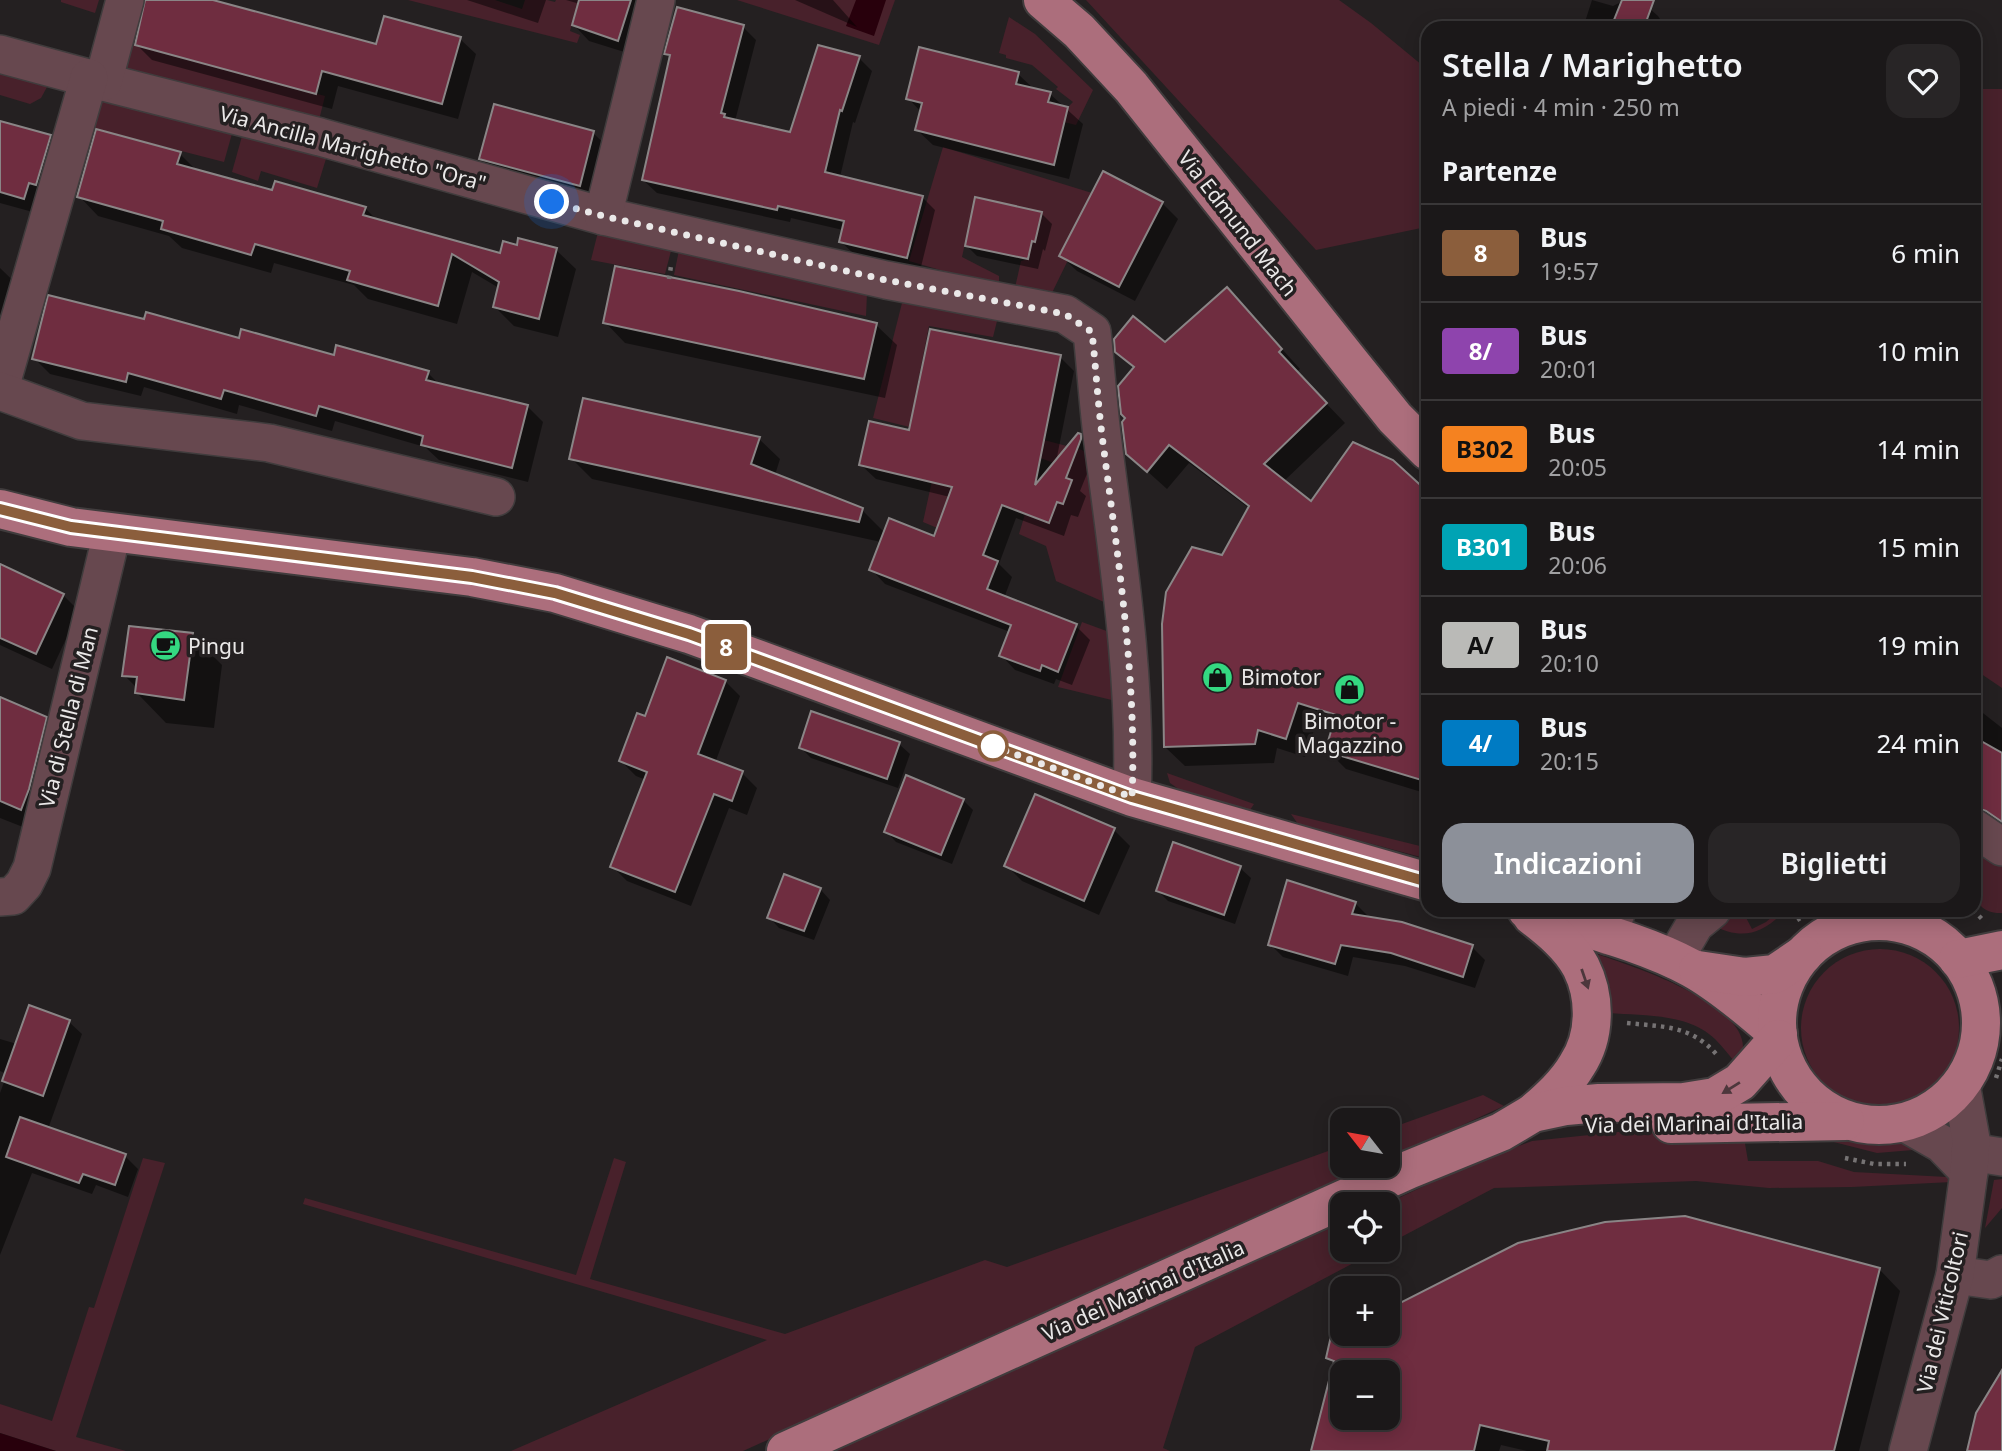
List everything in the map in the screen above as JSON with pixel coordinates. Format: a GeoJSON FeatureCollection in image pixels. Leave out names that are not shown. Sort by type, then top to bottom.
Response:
{"type":"FeatureCollection","features":[{"type":"Feature","properties":{"kind":"main road","name":"Via Edmund Mach"},"geometry":{"type":"LineString","coordinates":[[1043,0],[1079,31],[1131,88],[1395,418],[1421,444]]}},
{"type":"Feature","properties":{"kind":"main road"},"geometry":{"type":"LineString","coordinates":[[0,509],[71,527],[112,534],[472,577],[555,593],[689,634],[1132,797],[1421,880]]}},
{"type":"Feature","properties":{"kind":"main road"},"geometry":{"type":"LineString","coordinates":[[1517,1122],[1552,1096],[1577,1066],[1586,1048],[1592,1021],[1588,986],[1580,965],[1552,931],[1535,917]]}},
{"type":"Feature","properties":{"kind":"main road"},"geometry":{"type":"LineString","coordinates":[[1573,917],[1613,923],[1683,964],[1751,1011],[1778,1036]]}},
{"type":"Feature","properties":{"kind":"main road"},"geometry":{"type":"LineString","coordinates":[[1683,964],[1745,977],[1775,974],[1825,937],[1874,917]]}},
{"type":"Feature","properties":{"kind":"main road"},"geometry":{"type":"LineString","coordinates":[[1884,917],[1930,933],[2002,950]]}},
{"type":"Feature","properties":{"kind":"main road"},"geometry":{"type":"LineString","coordinates":[[1949,938],[1971,979],[1980,1007],[1979,1045]]}},
{"type":"Feature","properties":{"kind":"main road"},"geometry":{"type":"LineString","coordinates":[[1803,955],[1787,979],[1778,1010],[1781,1055],[1791,1077],[1813,1102],[1844,1121],[1885,1126],[1905,1123],[1936,1109],[1961,1084],[1972,1066],[1979,1045],[2002,1000]]}},
{"type":"Feature","properties":{"kind":"main road","name":"Via dei Marinai d'Italia"},"geometry":{"type":"LineString","coordinates":[[786,1451],[1517,1122],[1566,1106],[1684,1102],[1715,1097],[1740,1082],[1778,1036]]}},
{"type":"Feature","properties":{"kind":"main road","name":"Via dei Marinai d'Italia"},"geometry":{"type":"LineString","coordinates":[[1517,1122],[1537,1126],[1844,1121]]}},
{"type":"Feature","properties":{"kind":"street"},"geometry":{"type":"LineString","coordinates":[[125,0],[96,80],[0,389],[82,421],[269,443],[496,497]]}},
{"type":"Feature","properties":{"kind":"street"},"geometry":{"type":"LineString","coordinates":[[603,216],[656,0]]}},
{"type":"Feature","properties":{"kind":"street","name":"Via Ancilla Marighetto \"Ora\""},"geometry":{"type":"LineString","coordinates":[[0,54],[320,137],[603,216],[886,280],[1065,314],[1092,332],[1103,441],[1117,537],[1126,645],[1132,797]]}},
{"type":"Feature","properties":{"kind":"street","name":"Via di Stella di Man"},"geometry":{"type":"LineString","coordinates":[[4,904],[24,884],[32,868],[112,534]]}},
{"type":"Feature","properties":{"kind":"street"},"geometry":{"type":"LineString","coordinates":[[1981,833],[2002,847]]}},
{"type":"Feature","properties":{"kind":"street"},"geometry":{"type":"LineString","coordinates":[[1683,964],[1695,924],[1704,917]]}},
{"type":"Feature","properties":{"kind":"street","name":"Via dei Viticoltori"},"geometry":{"type":"LineString","coordinates":[[1908,1451],[1988,1157],[1971,1139],[1961,1084]]}},
{"type":"Feature","properties":{"kind":"street"},"geometry":{"type":"LineString","coordinates":[[1905,1123],[1942,1144],[1988,1157]]}},
{"type":"Feature","properties":{"kind":"street"},"geometry":{"type":"LineString","coordinates":[[1955,1275],[1991,1280],[2002,1274]]}},
{"type":"Feature","properties":{"kind":"path"},"geometry":{"type":"LineString","coordinates":[[669,279],[672,263]]}},
{"type":"Feature","properties":{"kind":"path"},"geometry":{"type":"LineString","coordinates":[[1623,1023],[1665,1027],[1695,1035],[1724,1063]]}},
{"type":"Feature","properties":{"kind":"shaded area"},"geometry":{"type":"Polygon","coordinates":[[[61,0],[99,0],[95,13],[61,0]]]}},
{"type":"Feature","properties":{"kind":"shaded area"},"geometry":{"type":"Polygon","coordinates":[[[408,0],[495,0],[522,9],[525,0],[579,0],[570,31],[580,35],[577,43],[408,0]]]}},
{"type":"Feature","properties":{"kind":"shaded area"},"geometry":{"type":"Polygon","coordinates":[[[737,0],[895,0],[879,45],[737,0]]]}},
{"type":"Feature","properties":{"kind":"shaded area"},"geometry":{"type":"Polygon","coordinates":[[[856,0],[886,0],[874,36],[846,26],[856,0]]]}},
{"type":"Feature","properties":{"kind":"shaded area"},"geometry":{"type":"Polygon","coordinates":[[[1086,0],[1339,0],[1421,64],[1421,228],[1316,250],[1086,0]]]}},
{"type":"Feature","properties":{"kind":"shaded area"},"geometry":{"type":"Polygon","coordinates":[[[1009,17],[1035,34],[1093,90],[1076,125],[1064,122],[1068,107],[1073,102],[1056,89],[1058,87],[1032,65],[1006,58],[1006,55],[999,53],[1009,17]]]}},
{"type":"Feature","properties":{"kind":"shaded area"},"geometry":{"type":"Polygon","coordinates":[[[130,44],[325,96],[319,120],[129,78],[120,46],[130,44]]]}},
{"type":"Feature","properties":{"kind":"shaded area"},"geometry":{"type":"Polygon","coordinates":[[[0,70],[45,84],[47,87],[41,98],[30,104],[0,95],[0,70]]]}},
{"type":"Feature","properties":{"kind":"shaded area"},"geometry":{"type":"Polygon","coordinates":[[[1981,89],[2002,89],[2002,688],[1981,674],[1981,89]]]}},
{"type":"Feature","properties":{"kind":"shaded area"},"geometry":{"type":"Polygon","coordinates":[[[103,98],[233,130],[224,162],[92,128],[103,98]]]}},
{"type":"Feature","properties":{"kind":"shaded area"},"geometry":{"type":"Polygon","coordinates":[[[244,129],[329,149],[317,188],[261,171],[258,181],[232,172],[244,129]]]}},
{"type":"Feature","properties":{"kind":"shaded area"},"geometry":{"type":"Polygon","coordinates":[[[943,147],[1092,193],[1059,255],[1068,260],[1049,299],[1014,292],[1021,261],[1028,259],[1038,211],[975,198],[962,257],[999,276],[999,287],[909,261],[943,147]]]}},
{"type":"Feature","properties":{"kind":"shaded area"},"geometry":{"type":"Polygon","coordinates":[[[598,232],[672,247],[665,274],[591,260],[598,232]]]}},
{"type":"Feature","properties":{"kind":"shaded area"},"geometry":{"type":"Polygon","coordinates":[[[679,250],[867,293],[866,316],[674,275],[679,250]]]}},
{"type":"Feature","properties":{"kind":"shaded area"},"geometry":{"type":"Polygon","coordinates":[[[903,299],[998,317],[993,337],[929,326],[915,397],[1048,423],[1044,440],[1082,450],[1093,459],[1111,595],[1104,602],[1056,581],[1046,546],[1019,534],[1025,514],[1049,523],[1057,502],[1063,504],[1072,481],[1066,478],[1069,469],[1015,448],[970,439],[948,497],[949,501],[987,527],[987,549],[923,522],[942,435],[873,418],[903,299]]]}},
{"type":"Feature","properties":{"kind":"shaded area"},"geometry":{"type":"Polygon","coordinates":[[[1082,622],[1112,633],[1120,702],[1058,687],[1082,622]]]}},
{"type":"Feature","properties":{"kind":"shaded area"},"geometry":{"type":"Polygon","coordinates":[[[1167,773],[1254,804],[1250,810],[1180,790],[1170,783],[1167,773]]]}},
{"type":"Feature","properties":{"kind":"shaded area"},"geometry":{"type":"Polygon","coordinates":[[[1291,814],[1421,846],[1421,857],[1298,824],[1291,814]]]}},
{"type":"Feature","properties":{"kind":"shaded area"},"geometry":{"type":"Polygon","coordinates":[[[1981,843],[2002,865],[2002,913],[1986,910],[1981,905],[1981,843]]]}},
{"type":"Feature","properties":{"kind":"shaded area"},"geometry":{"type":"Polygon","coordinates":[[[1722,917],[1746,917],[1752,929],[1772,917],[1778,917],[1760,930],[1743,934],[1712,925],[1722,917]]]}},
{"type":"Feature","properties":{"kind":"shaded area"},"geometry":{"type":"Polygon","coordinates":[[[1880,949],[1910,955],[1936,972],[1953,998],[1959,1028],[1953,1058],[1936,1084],[1910,1101],[1880,1107],[1850,1101],[1824,1084],[1807,1058],[1801,1028],[1807,998],[1824,972],[1850,955],[1880,949]]]}},
{"type":"Feature","properties":{"kind":"shaded area"},"geometry":{"type":"Polygon","coordinates":[[[1596,954],[1665,980],[1718,1009],[1735,1026],[1743,1045],[1737,1065],[1715,1039],[1692,1024],[1665,1017],[1609,1013],[1594,956],[1596,954]]]}},
{"type":"Feature","properties":{"kind":"shaded area"},"geometry":{"type":"Polygon","coordinates":[[[1483,1095],[1504,1106],[1400,1154],[1400,1125],[1483,1095]]]}},
{"type":"Feature","properties":{"kind":"shaded area"},"geometry":{"type":"Polygon","coordinates":[[[1618,1132],[1743,1132],[1748,1161],[1818,1161],[1854,1172],[1947,1177],[1952,1182],[1769,1188],[1696,1181],[1494,1188],[1400,1238],[1400,1197],[1473,1163],[1532,1141],[1618,1132]]]}},
{"type":"Feature","properties":{"kind":"shaded area"},"geometry":{"type":"Polygon","coordinates":[[[1818,1138],[1916,1143],[1925,1154],[1913,1150],[1877,1153],[1818,1138]]]}},
{"type":"Feature","properties":{"kind":"shaded area"},"geometry":{"type":"Polygon","coordinates":[[[1330,1150],[1330,1178],[1346,1178],[743,1451],[511,1451],[767,1340],[303,1204],[305,1198],[576,1275],[614,1158],[626,1162],[590,1279],[785,1334],[985,1260],[1007,1267],[1330,1150]]]}},
{"type":"Feature","properties":{"kind":"shaded area"},"geometry":{"type":"Polygon","coordinates":[[[143,1158],[165,1163],[76,1437],[126,1451],[56,1451],[0,1433],[0,1404],[52,1421],[89,1307],[94,1308],[143,1158]]]}},
{"type":"Feature","properties":{"kind":"shaded area"},"geometry":{"type":"Polygon","coordinates":[[[2002,1179],[2002,1208],[1985,1228],[1994,1180],[2002,1179]]]}},
{"type":"Feature","properties":{"kind":"shaded area"},"geometry":{"type":"Polygon","coordinates":[[[1330,1228],[1330,1262],[1355,1262],[1195,1347],[1163,1448],[1170,1451],[828,1451],[1330,1228]]]}},
{"type":"Feature","properties":{"kind":"shaded area"},"geometry":{"type":"Polygon","coordinates":[[[0,1433],[56,1451],[0,1451],[0,1433]]]}},
{"type":"Feature","properties":{"kind":"building"},"geometry":{"type":"Polygon","coordinates":[[[145,0],[213,0],[376,44],[384,16],[461,37],[442,104],[322,71],[316,94],[135,45],[145,0]]]}},
{"type":"Feature","properties":{"kind":"building"},"geometry":{"type":"Polygon","coordinates":[[[579,0],[631,0],[618,41],[572,25],[579,0]]]}},
{"type":"Feature","properties":{"kind":"building"},"geometry":{"type":"Polygon","coordinates":[[[1622,0],[1654,0],[1646,21],[1614,20],[1622,0]]]}},
{"type":"Feature","properties":{"kind":"building"},"geometry":{"type":"Polygon","coordinates":[[[677,7],[744,25],[721,113],[725,114],[724,117],[790,132],[818,45],[860,56],[842,111],[840,110],[825,172],[923,196],[907,258],[839,242],[844,221],[778,206],[777,210],[642,180],[670,55],[664,54],[677,7]]]}},
{"type":"Feature","properties":{"kind":"building"},"geometry":{"type":"Polygon","coordinates":[[[919,47],[1019,72],[1016,84],[1051,92],[1048,102],[1068,107],[1054,165],[915,130],[922,103],[906,99],[919,47]]]}},
{"type":"Feature","properties":{"kind":"building"},"geometry":{"type":"Polygon","coordinates":[[[494,104],[594,131],[580,186],[479,159],[494,104]]]}},
{"type":"Feature","properties":{"kind":"building"},"geometry":{"type":"Polygon","coordinates":[[[0,121],[51,135],[36,185],[29,183],[24,199],[0,192],[0,121]]]}},
{"type":"Feature","properties":{"kind":"building"},"geometry":{"type":"Polygon","coordinates":[[[96,129],[181,152],[177,164],[272,190],[275,181],[366,207],[363,215],[500,253],[503,241],[517,245],[518,238],[557,248],[539,319],[493,307],[499,282],[452,254],[438,306],[347,280],[350,271],[255,244],[251,255],[161,229],[163,221],[77,197],[96,129]]]}},
{"type":"Feature","properties":{"kind":"building"},"geometry":{"type":"Polygon","coordinates":[[[1103,171],[1163,202],[1119,287],[1059,256],[1103,171]]]}},
{"type":"Feature","properties":{"kind":"building"},"geometry":{"type":"Polygon","coordinates":[[[975,197],[1042,212],[1028,259],[965,246],[975,197]]]}},
{"type":"Feature","properties":{"kind":"building"},"geometry":{"type":"Polygon","coordinates":[[[615,266],[877,323],[864,379],[603,323],[615,266]]]}},
{"type":"Feature","properties":{"kind":"building"},"geometry":{"type":"Polygon","coordinates":[[[1227,287],[1282,349],[1279,352],[1327,403],[1264,464],[1311,501],[1353,442],[1393,460],[1421,486],[1421,780],[1325,751],[1336,715],[1298,703],[1286,739],[1258,730],[1255,744],[1164,747],[1162,624],[1166,592],[1192,547],[1222,555],[1249,506],[1169,445],[1147,472],[1126,454],[1122,422],[1125,418],[1121,414],[1118,386],[1134,367],[1115,352],[1114,339],[1133,316],[1165,342],[1227,287]]]}},
{"type":"Feature","properties":{"kind":"building"},"geometry":{"type":"Polygon","coordinates":[[[48,295],[144,319],[146,312],[239,338],[241,329],[334,355],[336,345],[429,371],[426,380],[528,405],[512,468],[421,445],[423,436],[319,406],[316,416],[224,390],[221,399],[128,373],[126,382],[32,359],[48,295]]]}},
{"type":"Feature","properties":{"kind":"building"},"geometry":{"type":"Polygon","coordinates":[[[930,329],[1061,355],[1035,485],[1078,433],[1081,434],[1066,478],[1072,480],[1063,504],[1057,502],[1049,523],[1002,505],[983,555],[998,561],[987,589],[1077,624],[1058,672],[1042,665],[1040,671],[999,656],[1011,625],[869,570],[889,518],[934,536],[952,487],[859,465],[869,421],[909,430],[930,329]]]}},
{"type":"Feature","properties":{"kind":"building"},"geometry":{"type":"Polygon","coordinates":[[[583,398],[760,437],[751,464],[863,508],[859,522],[569,459],[583,398]]]}},
{"type":"Feature","properties":{"kind":"building"},"geometry":{"type":"Polygon","coordinates":[[[0,564],[64,594],[36,654],[0,638],[0,564]]]}},
{"type":"Feature","properties":{"kind":"building"},"geometry":{"type":"Polygon","coordinates":[[[129,626],[193,633],[184,700],[135,693],[137,677],[122,676],[129,626]]]}},
{"type":"Feature","properties":{"kind":"building"},"geometry":{"type":"Polygon","coordinates":[[[667,657],[726,680],[698,754],[743,771],[732,801],[714,794],[675,892],[610,867],[647,772],[619,761],[637,713],[645,716],[667,657]]]}},
{"type":"Feature","properties":{"kind":"building"},"geometry":{"type":"Polygon","coordinates":[[[0,697],[47,717],[21,810],[0,801],[0,697]]]}},
{"type":"Feature","properties":{"kind":"building"},"geometry":{"type":"Polygon","coordinates":[[[811,711],[900,742],[887,779],[799,748],[811,711]]]}},
{"type":"Feature","properties":{"kind":"building"},"geometry":{"type":"Polygon","coordinates":[[[1981,741],[2002,753],[2002,822],[1981,809],[1981,741]]]}},
{"type":"Feature","properties":{"kind":"building"},"geometry":{"type":"Polygon","coordinates":[[[906,775],[964,799],[941,855],[884,832],[906,775]]]}},
{"type":"Feature","properties":{"kind":"building"},"geometry":{"type":"Polygon","coordinates":[[[1035,794],[1115,828],[1084,901],[1004,866],[1035,794]]]}},
{"type":"Feature","properties":{"kind":"building"},"geometry":{"type":"Polygon","coordinates":[[[1173,842],[1241,866],[1224,915],[1156,891],[1173,842]]]}},
{"type":"Feature","properties":{"kind":"building"},"geometry":{"type":"Polygon","coordinates":[[[784,874],[821,888],[804,931],[767,918],[784,874]]]}},
{"type":"Feature","properties":{"kind":"building"},"geometry":{"type":"Polygon","coordinates":[[[1287,880],[1356,902],[1352,914],[1402,922],[1473,945],[1463,977],[1391,953],[1341,945],[1335,964],[1268,945],[1287,880]]]}},
{"type":"Feature","properties":{"kind":"building"},"geometry":{"type":"Polygon","coordinates":[[[29,1005],[70,1020],[43,1096],[2,1081],[29,1005]]]}},
{"type":"Feature","properties":{"kind":"building"},"geometry":{"type":"Polygon","coordinates":[[[20,1117],[126,1154],[115,1185],[83,1174],[79,1183],[6,1157],[20,1117]]]}},
{"type":"Feature","properties":{"kind":"building"},"geometry":{"type":"Polygon","coordinates":[[[1685,1216],[1880,1268],[1834,1451],[1547,1451],[1549,1441],[1480,1425],[1474,1451],[1311,1451],[1330,1377],[1330,1430],[1400,1430],[1400,1360],[1331,1360],[1326,1358],[1330,1340],[1330,1346],[1400,1346],[1400,1303],[1518,1243],[1605,1222],[1685,1216]]]}},
{"type":"Feature","properties":{"kind":"building"},"geometry":{"type":"Polygon","coordinates":[[[2002,1370],[2002,1451],[1967,1451],[1976,1413],[2002,1370]]]}},
{"type":"Feature","properties":{"kind":"bus line","name":"8"},"geometry":{"type":"LineString","coordinates":[[0,509],[71,527],[112,534],[472,577],[555,593],[689,634],[1132,797],[1421,880]]}},
{"type":"Feature","properties":{"kind":"place","name":"Pingu"},"geometry":{"type":"Point","coordinates":[165,646]}},
{"type":"Feature","properties":{"kind":"place","name":"Bimotor"},"geometry":{"type":"Point","coordinates":[1218,677]}},
{"type":"Feature","properties":{"kind":"place","name":"Bimotor - Magazzino"},"geometry":{"type":"Point","coordinates":[1350,689]}},
{"type":"Feature","properties":{"kind":"route"},"geometry":{"type":"LineString","coordinates":[[552,202],[886,280],[1065,314],[1092,332],[1103,441],[1117,537],[1129,672],[1132,797],[993,746]]}}]}
